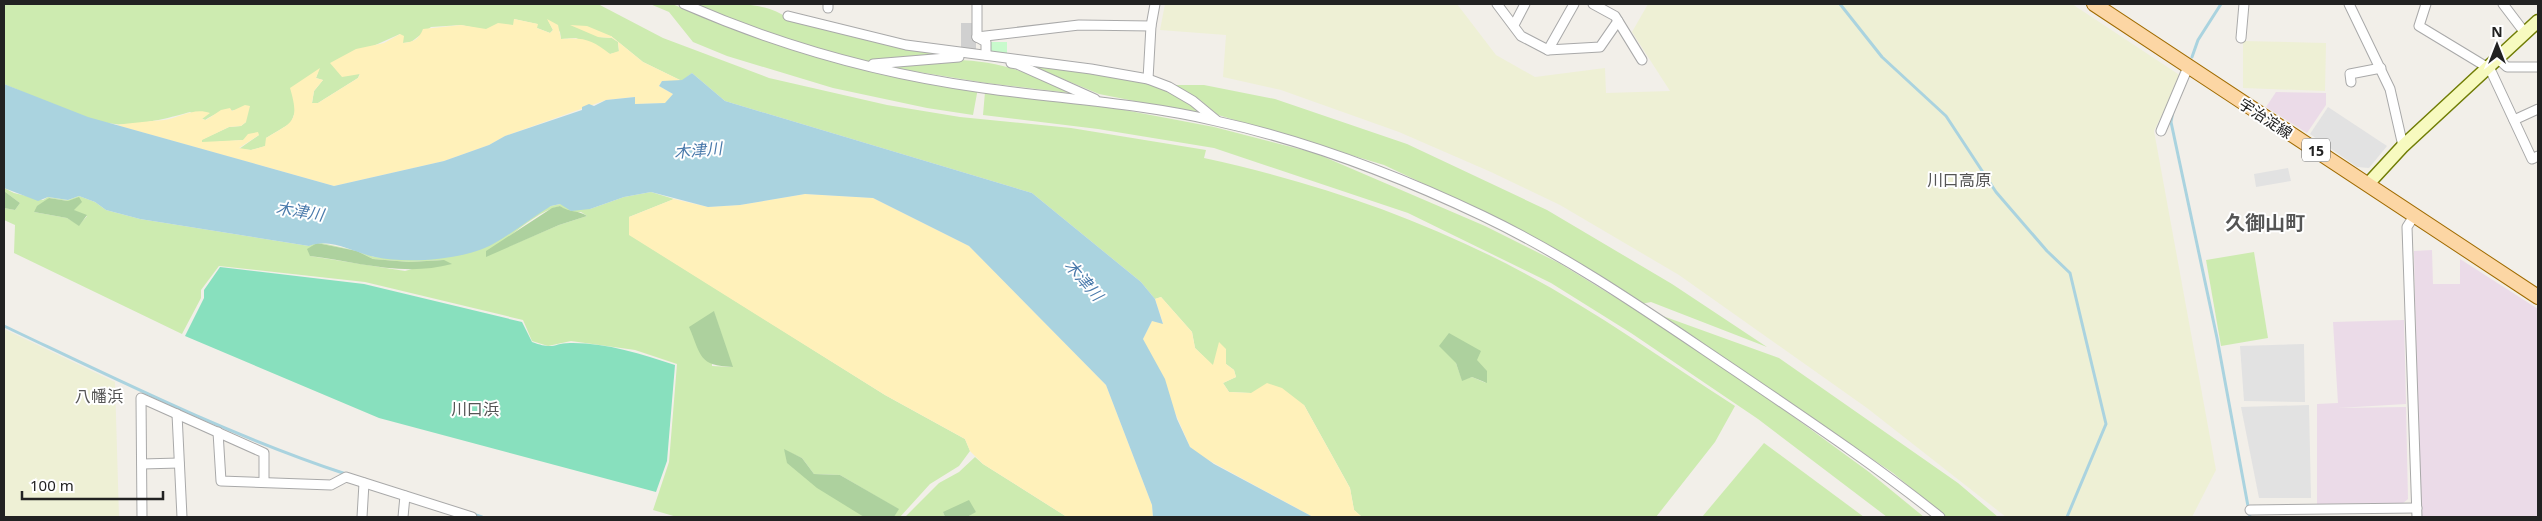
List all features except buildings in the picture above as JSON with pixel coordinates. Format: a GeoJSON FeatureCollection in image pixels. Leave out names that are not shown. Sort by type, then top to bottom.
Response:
{"type":"FeatureCollection","features":[{"type":"Feature","properties":{"kind":"main road","name":"宇治淀線"},"geometry":{"type":"LineString","coordinates":[[2094,4],[2538,297]]}},
{"type":"Feature","properties":{"kind":"street"},"geometry":{"type":"LineString","coordinates":[[684,4],[781,43],[869,67],[981,88],[1097,101],[1216,120],[1311,147],[1401,180],[1484,217],[1566,261],[1646,311],[1892,479],[1940,517]]}},
{"type":"Feature","properties":{"kind":"street"},"geometry":{"type":"LineString","coordinates":[[977,4],[977,37]]}},
{"type":"Feature","properties":{"kind":"street"},"geometry":{"type":"LineString","coordinates":[[1148,79],[1151,26],[1155,4]]}},
{"type":"Feature","properties":{"kind":"street"},"geometry":{"type":"LineString","coordinates":[[1497,4],[1521,36],[1548,50],[1600,47],[1618,21]]}},
{"type":"Feature","properties":{"kind":"street"},"geometry":{"type":"LineString","coordinates":[[1514,25],[1525,4]]}},
{"type":"Feature","properties":{"kind":"street"},"geometry":{"type":"LineString","coordinates":[[1548,50],[1574,4]]}},
{"type":"Feature","properties":{"kind":"street"},"geometry":{"type":"LineString","coordinates":[[1593,4],[1615,16],[1642,60]]}},
{"type":"Feature","properties":{"kind":"street"},"geometry":{"type":"LineString","coordinates":[[2241,38],[2244,4]]}},
{"type":"Feature","properties":{"kind":"street"},"geometry":{"type":"LineString","coordinates":[[2349,4],[2390,89],[2404,146]]}},
{"type":"Feature","properties":{"kind":"street"},"geometry":{"type":"LineString","coordinates":[[2426,4],[2419,26],[2488,68],[2532,159],[2538,156]]}},
{"type":"Feature","properties":{"kind":"street"},"geometry":{"type":"LineString","coordinates":[[2502,4],[2525,33]]}},
{"type":"Feature","properties":{"kind":"street"},"geometry":{"type":"LineString","coordinates":[[788,16],[906,45],[1148,79],[1169,87],[1193,101],[1216,120]]}},
{"type":"Feature","properties":{"kind":"street"},"geometry":{"type":"LineString","coordinates":[[2368,184],[2404,146],[2538,21]]}},
{"type":"Feature","properties":{"kind":"street"},"geometry":{"type":"LineString","coordinates":[[977,37],[1079,25],[1151,26]]}},
{"type":"Feature","properties":{"kind":"street"},"geometry":{"type":"LineString","coordinates":[[977,37],[986,42],[986,55]]}},
{"type":"Feature","properties":{"kind":"street"},"geometry":{"type":"LineString","coordinates":[[869,67],[871,64],[986,55],[1000,62],[1017,64],[1090,95],[1097,101]]}},
{"type":"Feature","properties":{"kind":"street"},"geometry":{"type":"LineString","coordinates":[[2498,59],[2507,67],[2538,67]]}},
{"type":"Feature","properties":{"kind":"street"},"geometry":{"type":"LineString","coordinates":[[2161,131],[2188,67]]}},
{"type":"Feature","properties":{"kind":"street"},"geometry":{"type":"LineString","coordinates":[[2351,82],[2350,74],[2381,68]]}},
{"type":"Feature","properties":{"kind":"street"},"geometry":{"type":"LineString","coordinates":[[2514,120],[2538,109]]}},
{"type":"Feature","properties":{"kind":"street"},"geometry":{"type":"LineString","coordinates":[[2250,510],[2417,512],[2408,227],[2414,216]]}},
{"type":"Feature","properties":{"kind":"street"},"geometry":{"type":"LineString","coordinates":[[142,517],[141,398],[264,453],[264,482]]}},
{"type":"Feature","properties":{"kind":"street"},"geometry":{"type":"LineString","coordinates":[[177,414],[182,517]]}},
{"type":"Feature","properties":{"kind":"street"},"geometry":{"type":"LineString","coordinates":[[218,432],[222,481],[331,484],[346,477],[405,496],[446,513],[472,517]]}},
{"type":"Feature","properties":{"kind":"street"},"geometry":{"type":"LineString","coordinates":[[142,464],[179,463]]}},
{"type":"Feature","properties":{"kind":"street"},"geometry":{"type":"LineString","coordinates":[[362,517],[364,483]]}},
{"type":"Feature","properties":{"kind":"street"},"geometry":{"type":"LineString","coordinates":[[403,517],[405,496]]}},
{"type":"Feature","properties":{"kind":"shaded area"},"geometry":{"type":"Polygon","coordinates":[[[961,23],[976,23],[976,51],[961,51],[961,23]]]}},
{"type":"Feature","properties":{"kind":"shaded area"},"geometry":{"type":"Polygon","coordinates":[[[2276,92],[2326,93],[2326,105],[2307,133],[2266,107],[2276,92]]]}},
{"type":"Feature","properties":{"kind":"shaded area"},"geometry":{"type":"Polygon","coordinates":[[[2328,107],[2387,146],[2369,168],[2357,167],[2310,134],[2328,107]]]}},
{"type":"Feature","properties":{"kind":"shaded area"},"geometry":{"type":"Polygon","coordinates":[[[2288,168],[2291,181],[2256,187],[2254,174],[2288,168]]]}},
{"type":"Feature","properties":{"kind":"shaded area"},"geometry":{"type":"Polygon","coordinates":[[[2432,250],[2433,284],[2460,284],[2460,259],[2538,309],[2538,517],[2421,517],[2414,251],[2432,250]]]}},
{"type":"Feature","properties":{"kind":"shaded area"},"geometry":{"type":"Polygon","coordinates":[[[2404,320],[2406,404],[2338,408],[2406,407],[2408,499],[2403,503],[2317,504],[2317,404],[2338,403],[2333,322],[2404,320]]]}},
{"type":"Feature","properties":{"kind":"shaded area"},"geometry":{"type":"Polygon","coordinates":[[[2304,344],[2305,402],[2244,401],[2240,346],[2304,344]]]}},
{"type":"Feature","properties":{"kind":"shaded area"},"geometry":{"type":"Polygon","coordinates":[[[2309,405],[2311,498],[2259,498],[2241,407],[2309,405]]]}},
{"type":"Feature","properties":{"kind":"green space"},"geometry":{"type":"Polygon","coordinates":[[[4,4],[598,4],[663,38],[769,78],[887,105],[960,117],[1071,128],[1206,150],[1204,158],[1287,178],[1368,204],[1447,236],[1524,273],[1604,320],[1735,406],[1715,442],[1656,517],[1362,517],[1354,510],[1350,488],[1304,405],[1251,393],[1229,392],[1223,383],[1236,377],[1234,370],[1226,364],[1226,349],[1217,355],[1213,366],[1195,348],[1192,332],[1161,297],[1155,299],[1141,282],[1032,193],[725,101],[692,73],[682,81],[643,62],[611,36],[598,37],[612,38],[618,42],[619,52],[610,54],[576,38],[561,39],[560,32],[548,20],[553,30],[550,33],[537,28],[537,24],[514,19],[514,25],[486,30],[461,25],[431,27],[411,42],[403,43],[400,34],[371,47],[358,78],[318,103],[312,103],[314,91],[323,80],[316,78],[319,69],[296,109],[291,123],[266,138],[266,146],[251,150],[239,149],[259,135],[243,140],[202,143],[201,140],[229,127],[241,126],[246,122],[246,115],[241,109],[220,113],[205,120],[190,112],[164,119],[122,125],[103,122],[74,113],[4,84],[4,4]],[[1456,363],[1462,380],[1472,377],[1486,383],[1456,363]]]}},
{"type":"Feature","properties":{"kind":"green space"},"geometry":{"type":"Polygon","coordinates":[[[650,4],[672,4],[750,35],[978,88],[973,115],[927,108],[833,88],[727,56],[693,42],[669,12],[650,4]]]}},
{"type":"Feature","properties":{"kind":"green space"},"geometry":{"type":"Polygon","coordinates":[[[692,4],[742,4],[767,8],[787,18],[870,41],[947,54],[863,62],[784,40],[692,4]]]}},
{"type":"Feature","properties":{"kind":"green space"},"geometry":{"type":"Polygon","coordinates":[[[1165,4],[1457,4],[1496,55],[1535,77],[1605,68],[1606,93],[1670,91],[1632,32],[1648,4],[2072,4],[2181,76],[2154,131],[2216,470],[2192,517],[2006,517],[1867,408],[1679,275],[1560,205],[1491,172],[1399,132],[1281,90],[1223,77],[1226,35],[1160,30],[1165,4]]]}},
{"type":"Feature","properties":{"kind":"green space"},"geometry":{"type":"Polygon","coordinates":[[[2243,41],[2326,43],[2325,91],[2243,88],[2243,41]]]}},
{"type":"Feature","properties":{"kind":"green space"},"geometry":{"type":"Polygon","coordinates":[[[989,42],[1007,42],[1007,55],[989,52],[989,42]]]}},
{"type":"Feature","properties":{"kind":"green space"},"geometry":{"type":"Polygon","coordinates":[[[956,60],[990,63],[1006,67],[1086,95],[986,83],[888,67],[956,60]]]}},
{"type":"Feature","properties":{"kind":"green space"},"geometry":{"type":"Polygon","coordinates":[[[1022,62],[1147,82],[1191,103],[1205,115],[1099,94],[1022,62]]]}},
{"type":"Feature","properties":{"kind":"green space"},"geometry":{"type":"Polygon","coordinates":[[[1173,85],[1204,85],[1275,99],[1407,144],[1547,210],[1672,284],[1767,347],[1651,302],[1641,304],[1488,214],[1384,165],[1218,115],[1199,99],[1173,85]]]}},
{"type":"Feature","properties":{"kind":"green space"},"geometry":{"type":"Polygon","coordinates":[[[985,92],[1098,105],[1214,127],[1315,153],[1485,226],[1559,263],[1641,313],[1769,399],[1869,472],[1924,517],[1887,517],[1758,419],[1631,333],[1551,283],[1408,213],[1214,148],[1098,129],[983,115],[985,92]]]}},
{"type":"Feature","properties":{"kind":"green space"},"geometry":{"type":"Polygon","coordinates":[[[4,188],[14,193],[43,200],[48,197],[68,200],[79,196],[95,202],[106,210],[140,219],[309,246],[317,242],[358,251],[374,257],[420,260],[551,206],[560,204],[590,209],[624,197],[651,192],[674,199],[629,217],[630,235],[885,395],[965,439],[970,451],[959,466],[930,484],[900,517],[894,517],[898,509],[840,475],[814,474],[802,458],[784,450],[864,517],[677,517],[653,510],[669,462],[677,364],[635,350],[571,341],[548,346],[532,341],[523,320],[365,282],[219,266],[201,290],[201,298],[182,334],[14,253],[15,225],[4,220],[4,208],[15,210],[20,203],[4,191],[4,188]],[[49,198],[34,212],[67,218],[79,225],[87,216],[73,210],[68,201],[49,198]],[[560,206],[550,209],[521,227],[486,256],[559,225],[587,216],[581,212],[568,212],[560,206]],[[317,243],[310,256],[405,271],[444,260],[409,262],[373,259],[357,251],[317,243]],[[714,312],[712,366],[732,367],[714,312]]]}},
{"type":"Feature","properties":{"kind":"green space"},"geometry":{"type":"Polygon","coordinates":[[[4,191],[20,203],[15,210],[4,208],[4,191]]]}},
{"type":"Feature","properties":{"kind":"green space"},"geometry":{"type":"Polygon","coordinates":[[[79,197],[82,202],[74,210],[87,215],[79,226],[67,218],[34,212],[37,206],[49,198],[68,201],[79,197]]]}},
{"type":"Feature","properties":{"kind":"green space"},"geometry":{"type":"Polygon","coordinates":[[[560,206],[587,216],[559,225],[486,257],[486,251],[552,208],[560,206]]]}},
{"type":"Feature","properties":{"kind":"green space"},"geometry":{"type":"Polygon","coordinates":[[[317,243],[357,251],[373,259],[409,262],[444,260],[452,264],[434,268],[399,269],[310,256],[307,249],[317,243]]]}},
{"type":"Feature","properties":{"kind":"green space"},"geometry":{"type":"Polygon","coordinates":[[[2254,252],[2268,338],[2221,346],[2206,260],[2254,252]]]}},
{"type":"Feature","properties":{"kind":"green space"},"geometry":{"type":"Polygon","coordinates":[[[220,267],[364,284],[522,322],[532,342],[540,345],[586,343],[637,353],[675,365],[667,461],[656,492],[379,418],[185,336],[204,298],[204,290],[220,267]]]}},
{"type":"Feature","properties":{"kind":"green space"},"geometry":{"type":"Polygon","coordinates":[[[714,311],[733,367],[713,364],[703,358],[689,327],[714,311]]]}},
{"type":"Feature","properties":{"kind":"green space"},"geometry":{"type":"Polygon","coordinates":[[[1660,315],[1779,358],[1958,483],[1998,517],[1946,517],[1893,473],[1660,315]]]}},
{"type":"Feature","properties":{"kind":"green space"},"geometry":{"type":"Polygon","coordinates":[[[4,329],[115,382],[119,517],[4,517],[4,329]]]}},
{"type":"Feature","properties":{"kind":"green space"},"geometry":{"type":"Polygon","coordinates":[[[1449,333],[1481,351],[1477,360],[1487,371],[1487,383],[1472,377],[1462,381],[1456,363],[1439,346],[1449,333]]]}},
{"type":"Feature","properties":{"kind":"green space"},"geometry":{"type":"Polygon","coordinates":[[[1764,443],[1864,517],[1702,517],[1764,443]]]}},
{"type":"Feature","properties":{"kind":"green space"},"geometry":{"type":"Polygon","coordinates":[[[784,449],[802,458],[814,474],[840,475],[899,509],[894,517],[864,517],[817,488],[787,463],[784,449]]]}},
{"type":"Feature","properties":{"kind":"green space"},"geometry":{"type":"Polygon","coordinates":[[[975,457],[1067,517],[967,517],[976,511],[943,512],[945,517],[905,517],[939,483],[959,472],[975,457]]]}},
{"type":"Feature","properties":{"kind":"green space"},"geometry":{"type":"Polygon","coordinates":[[[969,500],[976,512],[967,517],[945,517],[943,512],[969,500]]]}},
{"type":"Feature","properties":{"kind":"sand"},"geometry":{"type":"Polygon","coordinates":[[[514,19],[538,24],[537,28],[550,33],[553,30],[547,19],[558,25],[561,39],[588,40],[610,54],[619,51],[618,42],[612,38],[598,37],[570,25],[587,26],[611,36],[643,62],[682,81],[662,81],[659,86],[673,94],[666,103],[635,104],[634,97],[606,100],[505,136],[489,145],[444,161],[334,186],[116,125],[170,119],[198,111],[210,113],[202,119],[206,120],[221,110],[230,108],[232,111],[245,105],[250,106],[246,122],[241,126],[229,127],[202,140],[202,142],[243,140],[248,134],[258,132],[259,135],[239,148],[251,150],[265,146],[266,138],[292,120],[294,108],[290,88],[320,68],[316,78],[323,80],[314,91],[312,103],[318,103],[358,78],[360,74],[342,77],[330,63],[356,49],[384,43],[400,34],[404,36],[403,43],[410,42],[418,38],[423,29],[461,25],[486,29],[498,23],[513,25],[514,19]]]}},
{"type":"Feature","properties":{"kind":"sand"},"geometry":{"type":"Polygon","coordinates":[[[805,194],[873,198],[969,246],[1106,385],[1152,505],[1153,517],[1067,517],[983,464],[970,451],[965,439],[885,395],[629,235],[629,217],[674,199],[708,207],[740,205],[805,194]]]}},
{"type":"Feature","properties":{"kind":"sand"},"geometry":{"type":"Polygon","coordinates":[[[1161,297],[1192,332],[1195,348],[1213,365],[1219,342],[1226,349],[1226,364],[1234,370],[1236,377],[1223,383],[1229,392],[1251,393],[1267,383],[1282,388],[1304,405],[1350,488],[1354,510],[1362,517],[1313,517],[1201,456],[1190,447],[1143,339],[1152,321],[1163,323],[1155,299],[1161,297]]]}},
{"type":"Feature","properties":{"kind":"water","name":"木津川"},"geometry":{"type":"Polygon","coordinates":[[[692,73],[725,101],[1032,193],[1141,282],[1155,299],[1163,324],[1152,321],[1143,339],[1165,379],[1177,419],[1190,447],[1214,464],[1313,517],[1153,517],[1152,505],[1106,385],[969,246],[873,198],[805,194],[740,205],[708,207],[651,192],[624,197],[590,209],[571,211],[560,204],[551,206],[493,244],[467,254],[436,259],[403,260],[375,257],[334,244],[326,243],[309,246],[140,219],[106,210],[95,202],[79,196],[68,200],[48,197],[38,201],[4,188],[4,84],[88,117],[334,186],[444,161],[489,145],[505,136],[582,110],[582,107],[589,104],[594,106],[606,100],[635,97],[635,104],[665,103],[673,94],[659,86],[662,81],[682,80],[692,73]]]}},
{"type":"Feature","properties":{"kind":"waterway"},"geometry":{"type":"LineString","coordinates":[[1840,4],[1882,57],[1946,116],[1996,192],[2047,251],[2070,273],[2106,424],[2067,517]]}},
{"type":"Feature","properties":{"kind":"waterway"},"geometry":{"type":"LineString","coordinates":[[2192,57],[2198,40],[2221,4]]}},
{"type":"Feature","properties":{"kind":"waterway"},"geometry":{"type":"LineString","coordinates":[[2173,111],[2171,122],[2217,338],[2250,517]]}},
{"type":"Feature","properties":{"kind":"waterway"},"geometry":{"type":"LineString","coordinates":[[4,326],[215,424],[302,459],[346,474]]}},
{"type":"Feature","properties":{"kind":"waterway"},"geometry":{"type":"LineString","coordinates":[[473,514],[482,517]]}},
{"type":"Feature","properties":{"kind":"district","name":"川口高原"},"geometry":{"type":"Point","coordinates":[1959,180]}},
{"type":"Feature","properties":{"kind":"district","name":"久御山町"},"geometry":{"type":"Point","coordinates":[2265,222]}},
{"type":"Feature","properties":{"kind":"district","name":"八幡浜"},"geometry":{"type":"Point","coordinates":[99,396]}},
{"type":"Feature","properties":{"kind":"district","name":"川口浜"},"geometry":{"type":"Point","coordinates":[475,409]}}]}
